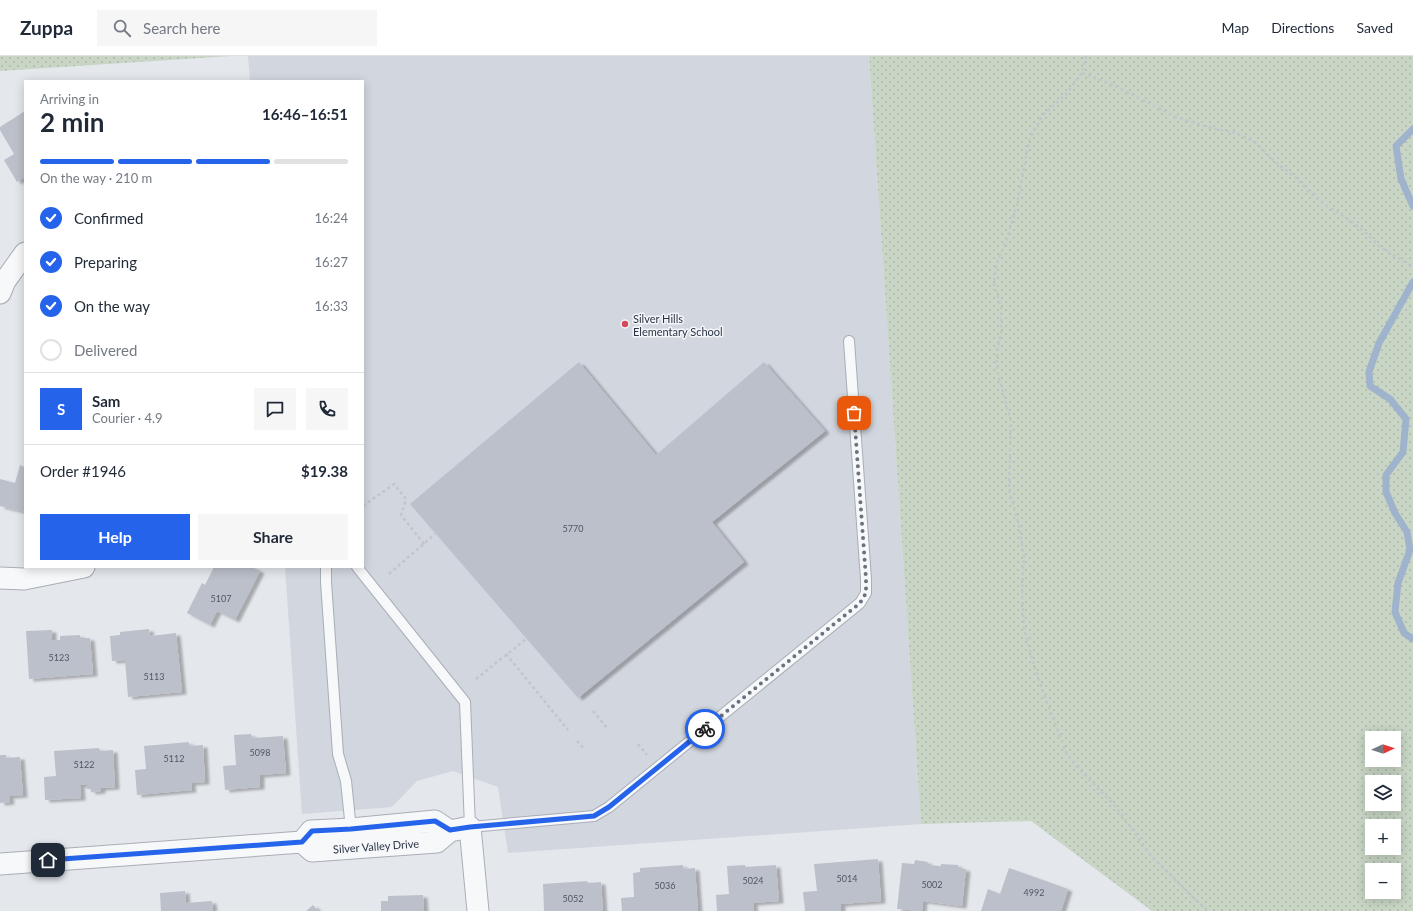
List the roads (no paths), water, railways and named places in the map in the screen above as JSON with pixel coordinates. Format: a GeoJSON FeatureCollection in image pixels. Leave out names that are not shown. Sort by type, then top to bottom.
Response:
{"type":"FeatureCollection","features":[{"type":"Feature","properties":{"kind":"street"},"geometry":{"type":"LineString","coordinates":[[0,293],[5,281],[24,254]]}},
{"type":"Feature","properties":{"kind":"street"},"geometry":{"type":"LineString","coordinates":[[0,578],[24,578],[79,568]]}},
{"type":"Feature","properties":{"kind":"street","name":"Silver Valley Drive"},"geometry":{"type":"LineString","coordinates":[[435,821],[460,829],[437,842],[312,851],[302,842],[312,831],[435,821]]}},
{"type":"Feature","properties":{"kind":"street"},"geometry":{"type":"LineString","coordinates":[[460,829],[478,911]]}},
{"type":"Feature","properties":{"kind":"street"},"geometry":{"type":"LineString","coordinates":[[0,864],[302,842]]}},
{"type":"Feature","properties":{"kind":"lane"},"geometry":{"type":"LineString","coordinates":[[358,568],[465,702],[460,829],[594,816],[609,807],[860,603],[866,593],[849,341]]}},
{"type":"Feature","properties":{"kind":"lane"},"geometry":{"type":"LineString","coordinates":[[326,568],[338,754],[346,782],[351,829]]}},
{"type":"Feature","properties":{"kind":"waterway"},"geometry":{"type":"LineString","coordinates":[[1413,129],[1396,146],[1401,179],[1413,206]]}},
{"type":"Feature","properties":{"kind":"waterway"},"geometry":{"type":"LineString","coordinates":[[1413,282],[1379,343],[1369,372],[1370,386],[1390,399],[1406,419],[1403,452],[1386,475],[1386,492],[1395,513],[1407,532],[1410,550],[1398,583],[1395,612],[1404,633],[1413,639]]}},
{"type":"Feature","properties":{"kind":"place","name":"Silver Hills Elementary School"},"geometry":{"type":"Point","coordinates":[625,324]}}]}
